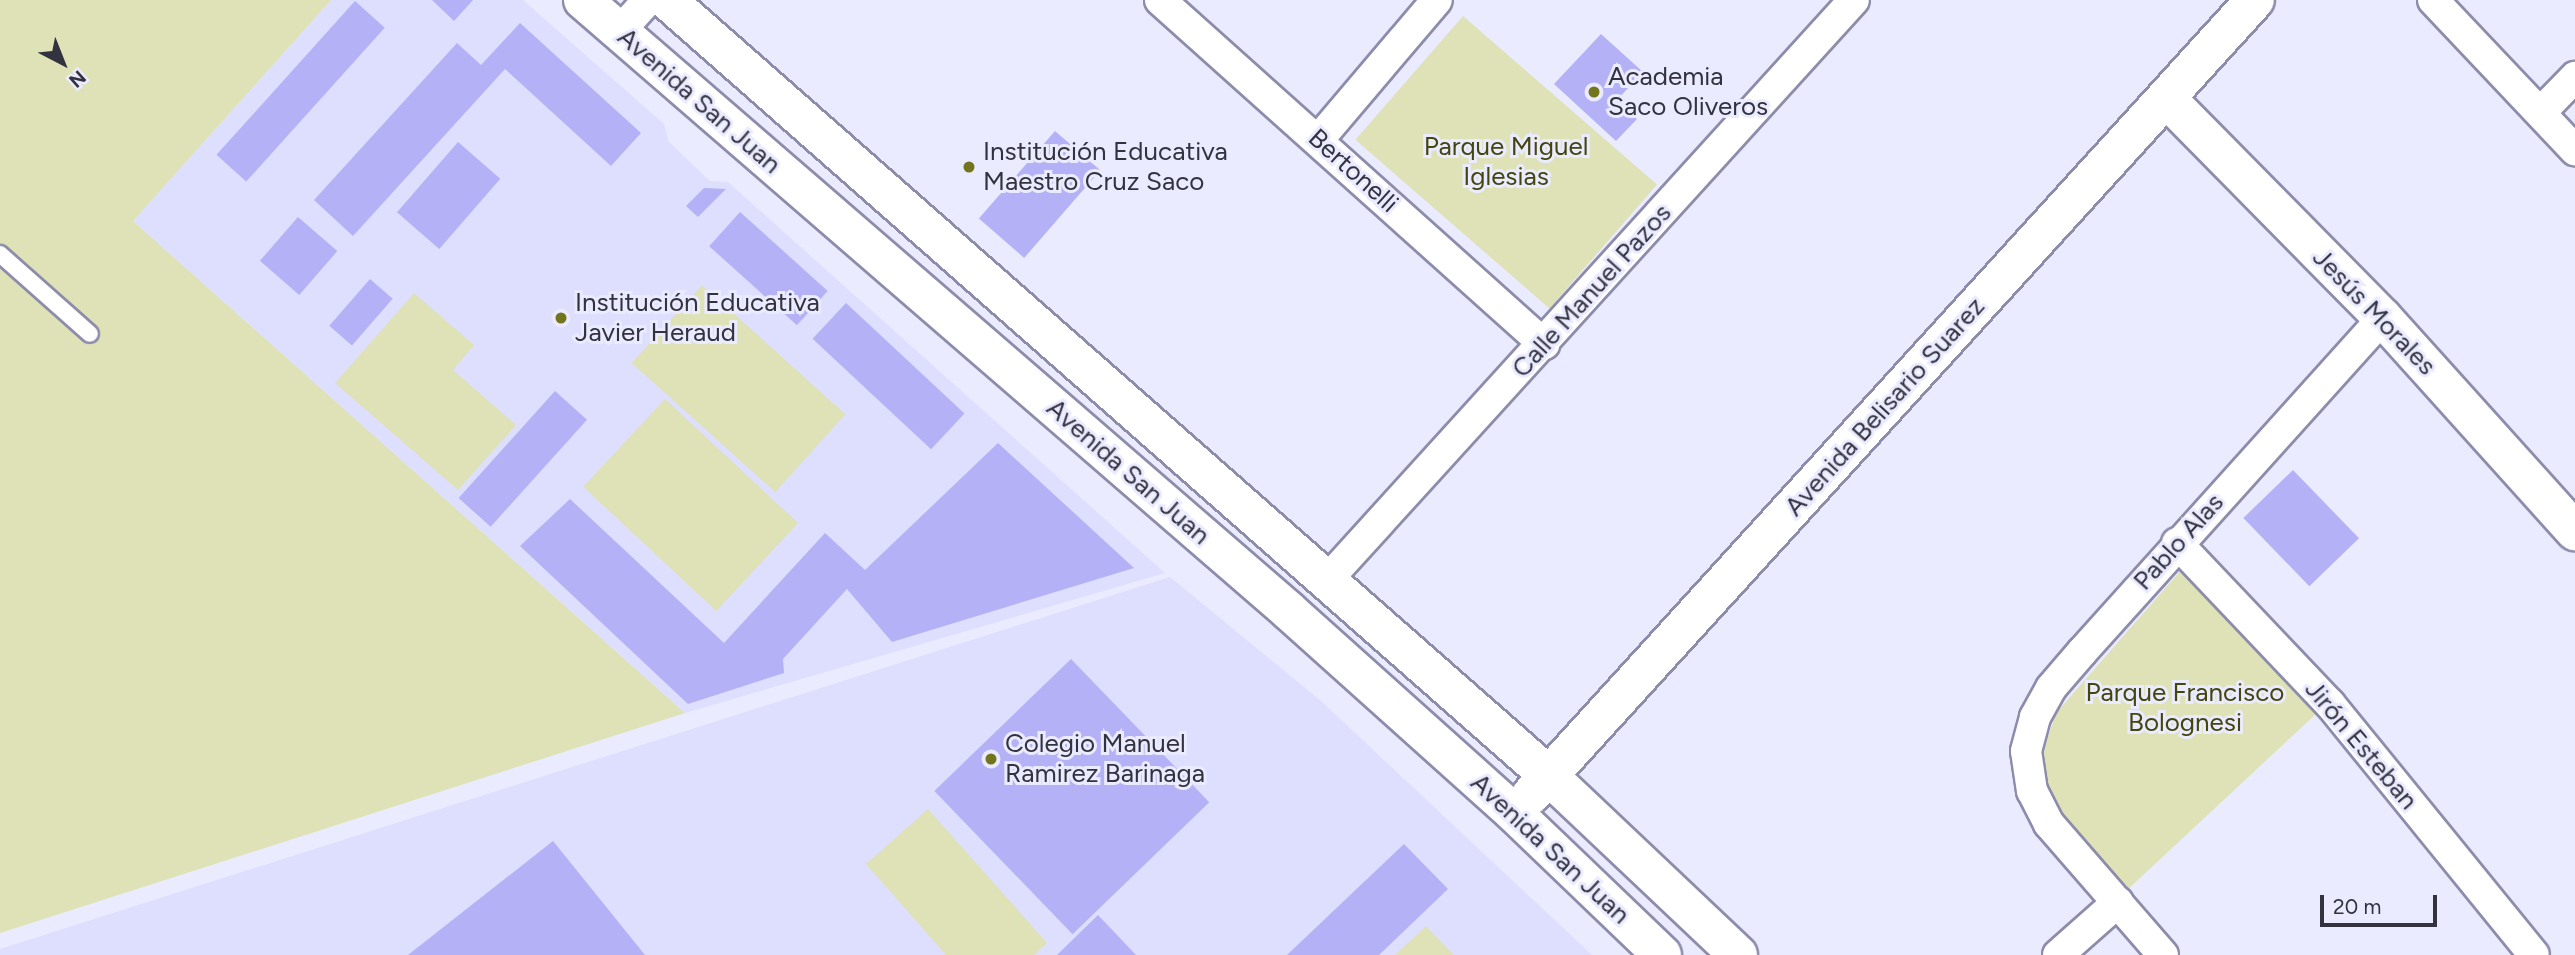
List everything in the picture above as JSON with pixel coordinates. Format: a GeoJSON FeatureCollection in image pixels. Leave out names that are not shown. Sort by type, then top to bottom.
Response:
{"type":"FeatureCollection","features":[{"type":"Feature","properties":{"kind":"main road","name":"Avenida San Juan"},"geometry":{"type":"LineString","coordinates":[[583,0],[1289,611],[1514,813],[1662,955]]}},
{"type":"Feature","properties":{"kind":"main road","name":"Avenida San Juan"},"geometry":{"type":"LineString","coordinates":[[667,0],[1549,776],[1738,955]]}},
{"type":"Feature","properties":{"kind":"main road","name":"Avenida Belisario Suarez"},"geometry":{"type":"LineString","coordinates":[[1514,813],[2255,0]]}},
{"type":"Feature","properties":{"kind":"main road","name":"Jesús Morales"},"geometry":{"type":"LineString","coordinates":[[2166,99],[2383,318],[2575,531]]}},
{"type":"Feature","properties":{"kind":"street"},"geometry":{"type":"LineString","coordinates":[[620,32],[648,0]]}},
{"type":"Feature","properties":{"kind":"street","name":"Bertonelli"},"geometry":{"type":"LineString","coordinates":[[1160,0],[1319,139],[1544,344]]}},
{"type":"Feature","properties":{"kind":"street"},"geometry":{"type":"LineString","coordinates":[[1319,139],[1437,0]]}},
{"type":"Feature","properties":{"kind":"street","name":"Calle Manuel Pazos"},"geometry":{"type":"LineString","coordinates":[[1328,579],[1854,0]]}},
{"type":"Feature","properties":{"kind":"street"},"geometry":{"type":"LineString","coordinates":[[2433,0],[2575,150]]}},
{"type":"Feature","properties":{"kind":"street"},"geometry":{"type":"LineString","coordinates":[[2541,112],[2575,77]]}},
{"type":"Feature","properties":{"kind":"street","name":"Pablo Alas"},"geometry":{"type":"LineString","coordinates":[[2163,955],[2049,824],[2032,791],[2026,751],[2035,717],[2051,688],[2177,543],[2383,318]]}},
{"type":"Feature","properties":{"kind":"street","name":"Jirón Esteban"},"geometry":{"type":"LineString","coordinates":[[2177,543],[2330,704],[2534,955]]}},
{"type":"Feature","properties":{"kind":"street"},"geometry":{"type":"LineString","coordinates":[[2058,955],[2118,902]]}},
{"type":"Feature","properties":{"kind":"lane"},"geometry":{"type":"LineString","coordinates":[[0,254],[90,334]]}},
{"type":"Feature","properties":{"kind":"shaded area","name":"Institución Educativa Javier Heraud"},"geometry":{"type":"Polygon","coordinates":[[[331,0],[523,0],[664,124],[669,142],[710,181],[728,182],[1165,573],[685,713],[133,221],[331,0]]]}},
{"type":"Feature","properties":{"kind":"shaded area","name":"Colegio Manuel Ramirez Barinaga"},"geometry":{"type":"Polygon","coordinates":[[[1170,577],[1321,701],[1592,955],[0,955],[0,949],[1170,577]]]}},
{"type":"Feature","properties":{"kind":"green space"},"geometry":{"type":"Polygon","coordinates":[[[0,0],[331,0],[133,221],[685,713],[0,933],[0,0]]]}},
{"type":"Feature","properties":{"kind":"green space","name":"Parque Miguel Iglesias"},"geometry":{"type":"Polygon","coordinates":[[[1463,16],[1657,185],[1549,308],[1355,140],[1463,16]]]}},
{"type":"Feature","properties":{"kind":"green space"},"geometry":{"type":"Polygon","coordinates":[[[702,285],[845,414],[775,492],[632,363],[702,285]]]}},
{"type":"Feature","properties":{"kind":"green space"},"geometry":{"type":"Polygon","coordinates":[[[414,293],[474,345],[453,370],[516,425],[458,490],[335,383],[414,293]]]}},
{"type":"Feature","properties":{"kind":"green space"},"geometry":{"type":"Polygon","coordinates":[[[665,399],[798,523],[716,611],[583,487],[665,399]]]}},
{"type":"Feature","properties":{"kind":"green space","name":"Parque Francisco Bolognesi"},"geometry":{"type":"Polygon","coordinates":[[[2182,569],[2318,712],[2126,891],[2059,813],[2043,773],[2043,752],[2056,713],[2182,569]]]}},
{"type":"Feature","properties":{"kind":"green space"},"geometry":{"type":"Polygon","coordinates":[[[928,809],[1047,943],[1034,955],[946,955],[866,864],[928,809]]]}},
{"type":"Feature","properties":{"kind":"green space"},"geometry":{"type":"Polygon","coordinates":[[[1426,926],[1454,955],[1395,955],[1426,926]]]}},
{"type":"Feature","properties":{"kind":"building"},"geometry":{"type":"Polygon","coordinates":[[[432,0],[473,0],[454,21],[432,0]]]}},
{"type":"Feature","properties":{"kind":"building"},"geometry":{"type":"Polygon","coordinates":[[[355,1],[385,28],[246,182],[216,155],[355,1]]]}},
{"type":"Feature","properties":{"kind":"building"},"geometry":{"type":"Polygon","coordinates":[[[520,23],[641,133],[611,166],[505,69],[353,236],[314,200],[457,43],[481,65],[520,23]]]}},
{"type":"Feature","properties":{"kind":"building","name":"Academia Saco Oliveros"},"geometry":{"type":"Polygon","coordinates":[[[1601,34],[1643,72],[1617,100],[1637,119],[1616,141],[1554,84],[1601,34]]]}},
{"type":"Feature","properties":{"kind":"building"},"geometry":{"type":"Polygon","coordinates":[[[1055,131],[1100,170],[1024,258],[979,219],[1055,131]]]}},
{"type":"Feature","properties":{"kind":"building"},"geometry":{"type":"Polygon","coordinates":[[[458,142],[500,179],[439,249],[397,212],[458,142]]]}},
{"type":"Feature","properties":{"kind":"building"},"geometry":{"type":"Polygon","coordinates":[[[704,188],[726,189],[698,217],[686,206],[704,188]]]}},
{"type":"Feature","properties":{"kind":"building"},"geometry":{"type":"Polygon","coordinates":[[[740,212],[828,291],[797,325],[709,246],[740,212]]]}},
{"type":"Feature","properties":{"kind":"building"},"geometry":{"type":"Polygon","coordinates":[[[298,217],[337,251],[299,295],[260,261],[298,217]]]}},
{"type":"Feature","properties":{"kind":"building"},"geometry":{"type":"Polygon","coordinates":[[[370,279],[393,299],[352,345],[329,326],[370,279]]]}},
{"type":"Feature","properties":{"kind":"building"},"geometry":{"type":"Polygon","coordinates":[[[846,303],[964,413],[931,449],[813,339],[846,303]]]}},
{"type":"Feature","properties":{"kind":"building"},"geometry":{"type":"Polygon","coordinates":[[[555,391],[587,420],[491,527],[459,498],[555,391]]]}},
{"type":"Feature","properties":{"kind":"building"},"geometry":{"type":"Polygon","coordinates":[[[998,443],[1134,568],[892,642],[847,589],[783,659],[784,673],[688,704],[520,546],[570,499],[724,643],[825,533],[865,570],[998,443]]]}},
{"type":"Feature","properties":{"kind":"building"},"geometry":{"type":"Polygon","coordinates":[[[2293,470],[2359,538],[2309,586],[2243,518],[2293,470]]]}},
{"type":"Feature","properties":{"kind":"building"},"geometry":{"type":"Polygon","coordinates":[[[1071,659],[1209,802],[1073,934],[934,791],[1071,659]]]}},
{"type":"Feature","properties":{"kind":"building"},"geometry":{"type":"Polygon","coordinates":[[[553,841],[645,955],[408,955],[553,841]]]}},
{"type":"Feature","properties":{"kind":"building"},"geometry":{"type":"Polygon","coordinates":[[[1404,844],[1448,889],[1379,955],[1287,955],[1404,844]]]}},
{"type":"Feature","properties":{"kind":"building"},"geometry":{"type":"Polygon","coordinates":[[[1098,915],[1136,955],[1057,955],[1098,915]]]}},
{"type":"Feature","properties":{"kind":"place","name":"Academia Saco Oliveros"},"geometry":{"type":"Point","coordinates":[1594,92]}},
{"type":"Feature","properties":{"kind":"place","name":"Institución Educativa Maestro Cruz Saco"},"geometry":{"type":"Point","coordinates":[969,167]}},
{"type":"Feature","properties":{"kind":"place","name":"Institución Educativa Javier Heraud"},"geometry":{"type":"Point","coordinates":[561,318]}},
{"type":"Feature","properties":{"kind":"place","name":"Colegio Manuel Ramirez Barinaga"},"geometry":{"type":"Point","coordinates":[991,759]}}]}
